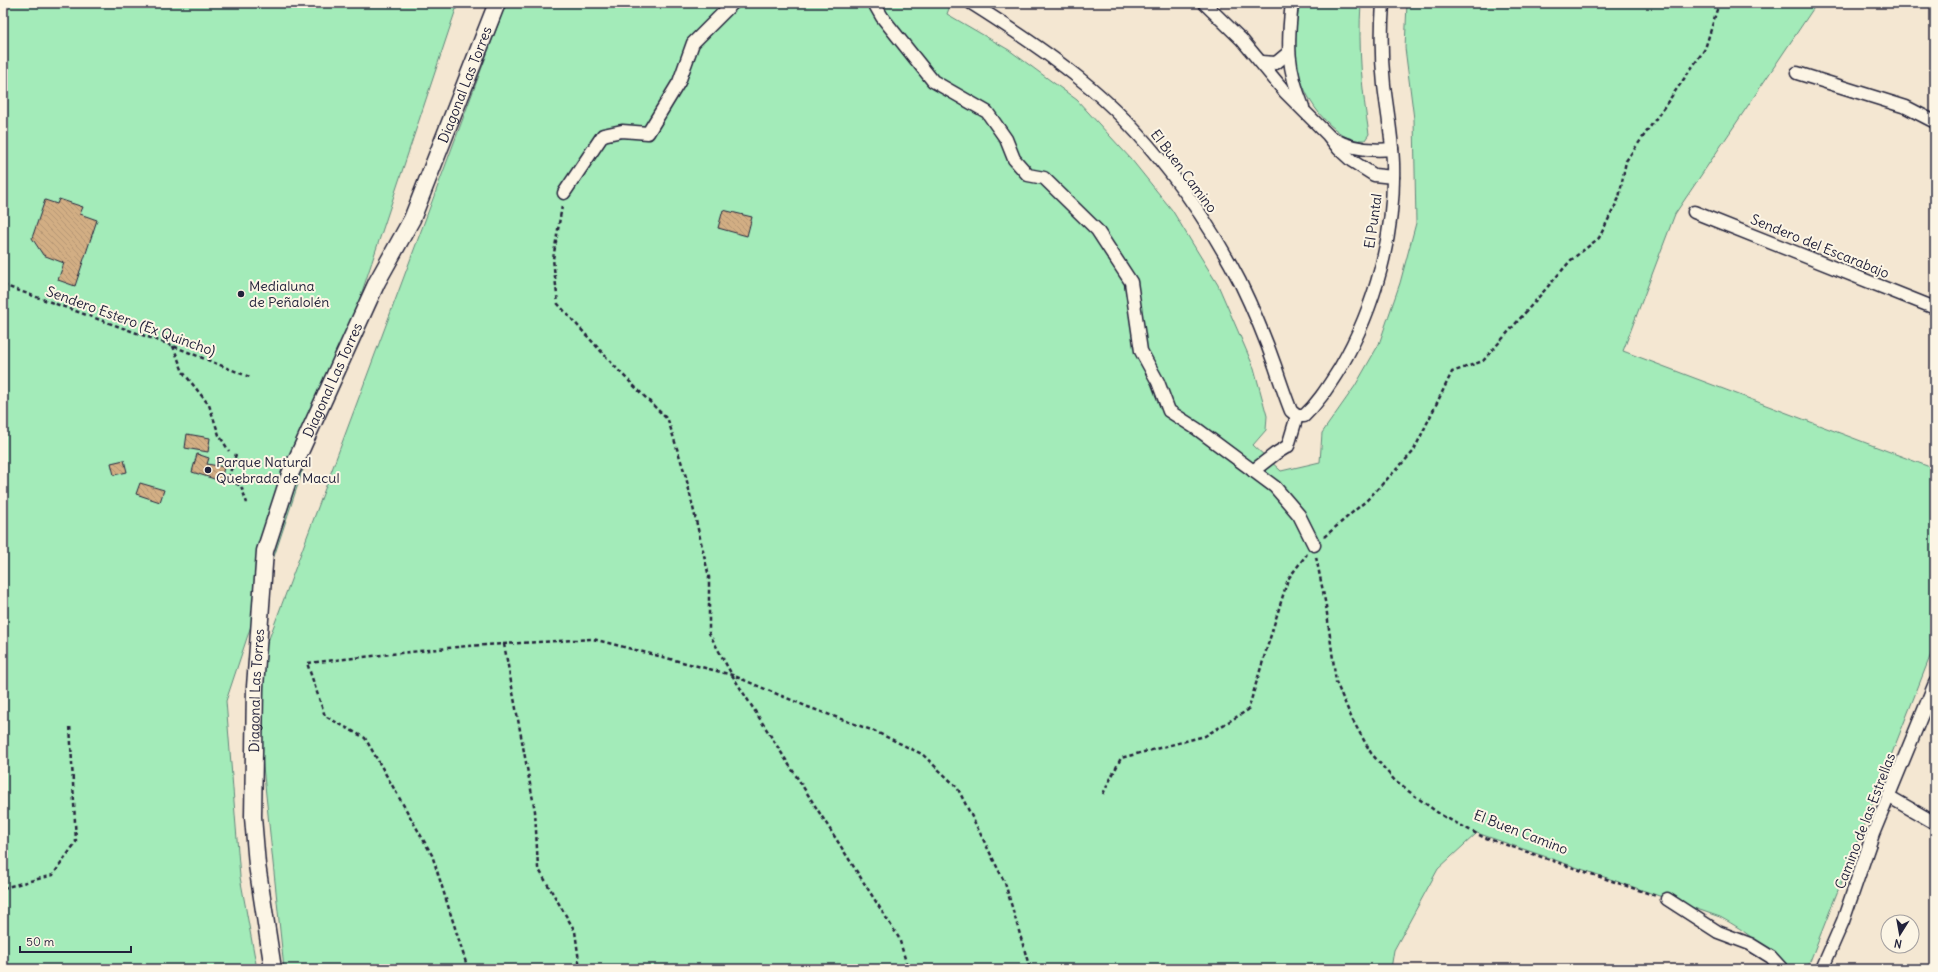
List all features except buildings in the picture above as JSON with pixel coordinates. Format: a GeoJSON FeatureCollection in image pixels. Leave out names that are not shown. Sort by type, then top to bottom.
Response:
{"type":"FeatureCollection","features":[{"type":"Feature","properties":{"kind":"street","name":"Diagonal Las Torres"},"geometry":{"type":"LineString","coordinates":[[273,969],[257,865],[253,817],[255,687],[265,551],[290,474],[376,282],[412,219],[496,3]]}},
{"type":"Feature","properties":{"kind":"street"},"geometry":{"type":"LineString","coordinates":[[564,193],[603,135],[622,131],[648,133],[679,82],[693,43],[733,3]]}},
{"type":"Feature","properties":{"kind":"street"},"geometry":{"type":"LineString","coordinates":[[874,3],[882,17],[933,81],[987,112],[1006,139],[1014,159],[1028,175],[1044,178],[1097,230],[1131,282],[1141,351],[1158,382],[1169,411],[1197,429],[1275,487],[1299,515],[1314,545]]}},
{"type":"Feature","properties":{"kind":"street","name":"El Buen Camino"},"geometry":{"type":"LineString","coordinates":[[971,3],[1040,48],[1082,80],[1119,115],[1166,168],[1205,223],[1240,283],[1269,349],[1291,411],[1297,416]]}},
{"type":"Feature","properties":{"kind":"street"},"geometry":{"type":"LineString","coordinates":[[1204,3],[1224,21],[1306,115],[1339,149],[1374,175],[1393,177]]}},
{"type":"Feature","properties":{"kind":"street"},"geometry":{"type":"LineString","coordinates":[[1292,3],[1288,53],[1295,87],[1306,115]]}},
{"type":"Feature","properties":{"kind":"street","name":"El Puntal"},"geometry":{"type":"LineString","coordinates":[[1297,416],[1304,416],[1323,394],[1345,358],[1367,312],[1379,276],[1387,241],[1393,177],[1392,149],[1382,60],[1383,3]]}},
{"type":"Feature","properties":{"kind":"street"},"geometry":{"type":"LineString","coordinates":[[1261,62],[1276,63],[1283,59],[1288,53]]}},
{"type":"Feature","properties":{"kind":"street"},"geometry":{"type":"LineString","coordinates":[[1797,73],[1906,107],[1935,122]]}},
{"type":"Feature","properties":{"kind":"street"},"geometry":{"type":"LineString","coordinates":[[1328,136],[1357,148],[1373,150],[1392,149]]}},
{"type":"Feature","properties":{"kind":"street","name":"Sendero del Escarabajo"},"geometry":{"type":"LineString","coordinates":[[1694,212],[1935,308]]}},
{"type":"Feature","properties":{"kind":"street"},"geometry":{"type":"LineString","coordinates":[[1253,471],[1288,446],[1297,416]]}},
{"type":"Feature","properties":{"kind":"street","name":"Camino de las Estrellas"},"geometry":{"type":"LineString","coordinates":[[1822,969],[1843,921],[1888,796],[1935,683]]}},
{"type":"Feature","properties":{"kind":"street"},"geometry":{"type":"LineString","coordinates":[[1888,796],[1935,824]]}},
{"type":"Feature","properties":{"kind":"street"},"geometry":{"type":"LineString","coordinates":[[1667,899],[1718,932],[1750,944],[1771,957],[1782,969]]}},
{"type":"Feature","properties":{"kind":"path"},"geometry":{"type":"LineString","coordinates":[[1103,794],[1122,758],[1205,736],[1248,710],[1288,580],[1314,545],[1367,500],[1413,452],[1452,372],[1483,361],[1571,260],[1599,238],[1619,198],[1626,161],[1705,49],[1719,3]]}},
{"type":"Feature","properties":{"kind":"path"},"geometry":{"type":"LineString","coordinates":[[564,193],[558,221],[553,259],[558,304],[619,371],[668,420],[686,477],[709,577],[709,633],[732,675],[899,938],[908,969]]}},
{"type":"Feature","properties":{"kind":"path","name":"Sendero Estero (Ex Quincho)"},"geometry":{"type":"LineString","coordinates":[[3,285],[173,346],[252,378]]}},
{"type":"Feature","properties":{"kind":"path"},"geometry":{"type":"LineString","coordinates":[[173,346],[183,372],[209,405],[219,436],[229,452]]}},
{"type":"Feature","properties":{"kind":"path"},"geometry":{"type":"LineString","coordinates":[[236,454],[228,480],[242,486],[247,503]]}},
{"type":"Feature","properties":{"kind":"path","name":"El Buen Camino"},"geometry":{"type":"LineString","coordinates":[[1314,545],[1326,606],[1336,682],[1352,719],[1371,753],[1396,782],[1441,815],[1483,837],[1667,899]]}},
{"type":"Feature","properties":{"kind":"path"},"geometry":{"type":"LineString","coordinates":[[468,969],[432,855],[365,738],[325,716],[307,663],[504,644],[593,639],[732,675],[808,707],[874,730],[922,754],[957,787],[1005,884],[1030,969]]}},
{"type":"Feature","properties":{"kind":"path"},"geometry":{"type":"LineString","coordinates":[[504,644],[535,811],[538,868],[576,931],[580,969]]}},
{"type":"Feature","properties":{"kind":"path"},"geometry":{"type":"LineString","coordinates":[[3,888],[53,875],[76,842],[70,724]]}},
{"type":"Feature","properties":{"kind":"green space"},"geometry":{"type":"Polygon","coordinates":[[[3,3],[458,3],[226,701],[240,877],[257,969],[3,969],[3,3]]]}},
{"type":"Feature","properties":{"kind":"green space"},"geometry":{"type":"Polygon","coordinates":[[[506,3],[951,3],[947,14],[1009,50],[1077,100],[1131,159],[1172,210],[1218,285],[1254,368],[1267,416],[1266,430],[1253,445],[1281,471],[1320,462],[1322,433],[1355,386],[1379,344],[1400,283],[1416,223],[1414,119],[1405,48],[1407,3],[1817,3],[1675,214],[1623,351],[1935,469],[1935,644],[1807,969],[1782,969],[1747,934],[1720,917],[1477,833],[1438,869],[1394,950],[1391,969],[284,969],[254,679],[506,3]]]}},
{"type":"Feature","properties":{"kind":"green space"},"geometry":{"type":"Polygon","coordinates":[[[1300,3],[1361,3],[1361,69],[1369,134],[1365,140],[1359,140],[1358,143],[1331,126],[1311,101],[1304,87],[1298,71],[1295,55],[1295,39],[1300,3]]]}},
{"type":"Feature","properties":{"kind":"place","name":"Medialuna de Peñalolén"},"geometry":{"type":"Point","coordinates":[241,294]}},
{"type":"Feature","properties":{"kind":"place","name":"Parque Natural Quebrada de Macul"},"geometry":{"type":"Point","coordinates":[208,470]}}]}
